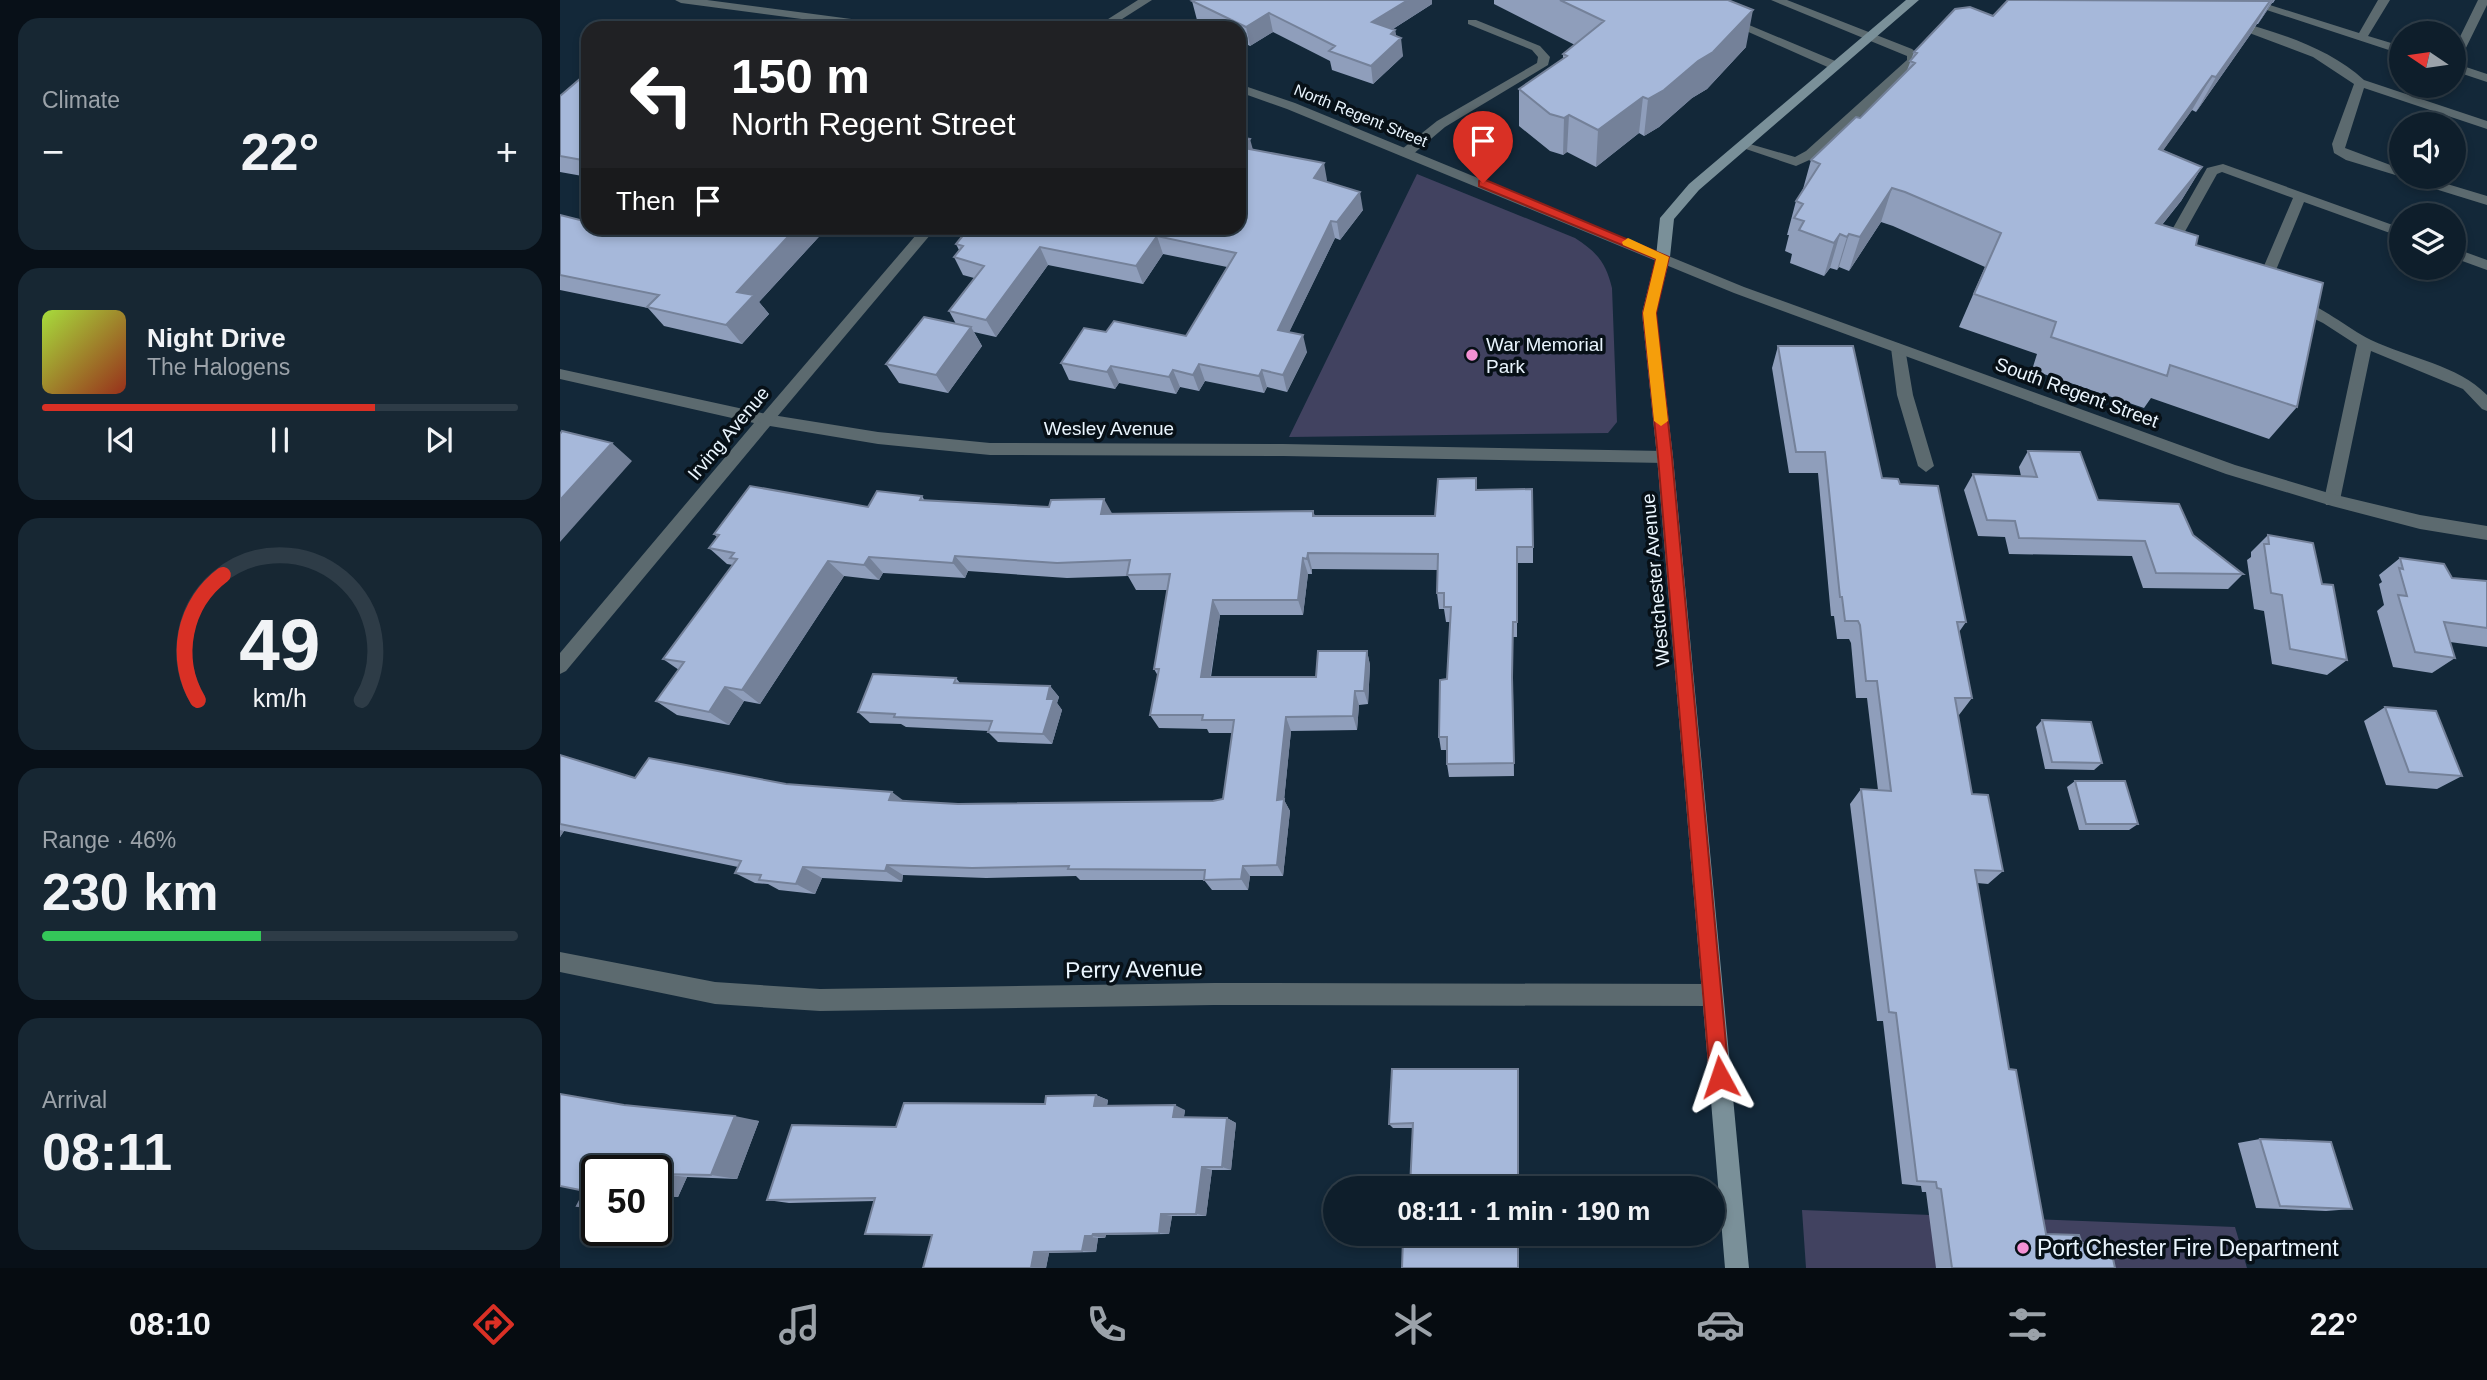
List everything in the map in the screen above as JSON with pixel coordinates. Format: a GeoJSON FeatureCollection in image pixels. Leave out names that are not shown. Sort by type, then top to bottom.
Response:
{"type":"FeatureCollection","features":[{"type":"Feature","properties":{"kind":"main road","name":"Westchester Avenue"},"geometry":{"type":"LineString","coordinates":[[1737,1268],[1665,457],[1649,313],[1662,257],[1667,218],[1694,187],[1913,0]]}},
{"type":"Feature","properties":{"kind":"street"},"geometry":{"type":"LineString","coordinates":[[681,0],[843,21]]}},
{"type":"Feature","properties":{"kind":"street"},"geometry":{"type":"LineString","coordinates":[[1112,21],[1146,0]]}},
{"type":"Feature","properties":{"kind":"street"},"geometry":{"type":"LineString","coordinates":[[1742,146],[1796,162],[1811,154],[1913,61],[1913,55],[1908,51],[1777,0]]}},
{"type":"Feature","properties":{"kind":"street"},"geometry":{"type":"LineString","coordinates":[[2242,0],[2389,46]]}},
{"type":"Feature","properties":{"kind":"street"},"geometry":{"type":"LineString","coordinates":[[2362,37],[2384,0]]}},
{"type":"Feature","properties":{"kind":"street"},"geometry":{"type":"LineString","coordinates":[[2466,36],[2484,0]]}},
{"type":"Feature","properties":{"kind":"street"},"geometry":{"type":"LineString","coordinates":[[1717,14],[1836,66]]}},
{"type":"Feature","properties":{"kind":"street"},"geometry":{"type":"LineString","coordinates":[[2224,20],[2298,46],[2351,73],[2360,83],[2487,125]]}},
{"type":"Feature","properties":{"kind":"street"},"geometry":{"type":"LineString","coordinates":[[1407,152],[1441,124],[1542,65],[1544,57],[1536,48],[1472,22]]}},
{"type":"Feature","properties":{"kind":"street"},"geometry":{"type":"LineString","coordinates":[[2466,71],[2487,78]]}},
{"type":"Feature","properties":{"kind":"street"},"geometry":{"type":"LineString","coordinates":[[2360,83],[2338,144],[2339,150],[2351,157],[2389,169]]}},
{"type":"Feature","properties":{"kind":"street","name":"North Regent Street"},"geometry":{"type":"LineString","coordinates":[[1246,90],[1407,152],[1662,257]]}},
{"type":"Feature","properties":{"kind":"street"},"geometry":{"type":"LineString","coordinates":[[2186,257],[2175,252],[2171,244],[2212,171],[2223,168],[2389,229]]}},
{"type":"Feature","properties":{"kind":"street"},"geometry":{"type":"LineString","coordinates":[[2449,189],[2487,201]]}},
{"type":"Feature","properties":{"kind":"street"},"geometry":{"type":"LineString","coordinates":[[2300,196],[2267,290],[2328,319],[2365,343],[2468,385],[2487,405]]}},
{"type":"Feature","properties":{"kind":"street","name":"Irving Avenue"},"geometry":{"type":"LineString","coordinates":[[560,666],[923,235]]}},
{"type":"Feature","properties":{"kind":"street","name":"South Regent Street"},"geometry":{"type":"LineString","coordinates":[[1662,257],[1739,290],[2219,465],[2332,500],[2420,522],[2487,533]]}},
{"type":"Feature","properties":{"kind":"street"},"geometry":{"type":"LineString","coordinates":[[2466,257],[2487,265]]}},
{"type":"Feature","properties":{"kind":"street"},"geometry":{"type":"LineString","coordinates":[[2332,500],[2365,343]]}},
{"type":"Feature","properties":{"kind":"street"},"geometry":{"type":"LineString","coordinates":[[1898,348],[1905,395],[1926,466]]}},
{"type":"Feature","properties":{"kind":"street","name":"Wesley Avenue"},"geometry":{"type":"LineString","coordinates":[[560,373],[766,420],[878,438],[990,449],[1283,450],[1665,457]]}},
{"type":"Feature","properties":{"kind":"street","name":"Perry Avenue"},"geometry":{"type":"LineString","coordinates":[[560,962],[715,993],[820,1000],[1214,995],[1712,995]]}},
{"type":"Feature","properties":{"kind":"shaded area","name":"War Memorial Park"},"geometry":{"type":"Polygon","coordinates":[[[1417,174],[1575,238],[1600,259],[1612,288],[1617,422],[1608,433],[1289,437],[1417,174]]]}},
{"type":"Feature","properties":{"kind":"shaded area","name":"Port Chester Fire Department"},"geometry":{"type":"Polygon","coordinates":[[[1802,1210],[2235,1227],[2247,1268],[1806,1268],[1802,1210]]]}},
{"type":"Feature","properties":{"kind":"building"},"geometry":{"type":"Polygon","coordinates":[[[1408,0],[1372,22],[1395,30],[1391,34],[1401,38],[1371,66],[1329,51],[1335,46],[1269,13],[1246,27],[1246,21],[1234,21],[1192,1],[1408,0]]]}},
{"type":"Feature","properties":{"kind":"building"},"geometry":{"type":"Polygon","coordinates":[[[1560,0],[1728,0],[1753,10],[1713,52],[1664,90],[1648,99],[1643,97],[1598,130],[1569,115],[1564,118],[1550,114],[1519,89],[1567,56],[1563,54],[1604,21],[1560,0]]]}},
{"type":"Feature","properties":{"kind":"building"},"geometry":{"type":"Polygon","coordinates":[[[2008,0],[2270,1],[2216,77],[2212,76],[2159,149],[2202,167],[2156,223],[2198,236],[2196,245],[2323,283],[2297,407],[2170,365],[2167,376],[2051,337],[2056,322],[1974,294],[2001,233],[1905,192],[1892,188],[1860,237],[1840,234],[1834,243],[1799,230],[1804,221],[1794,218],[1803,204],[1796,201],[1820,164],[1811,160],[1856,117],[1860,118],[1915,63],[1910,61],[1917,53],[1914,52],[1955,9],[1970,7],[1993,16],[2008,0]]]}},
{"type":"Feature","properties":{"kind":"building"},"geometry":{"type":"Polygon","coordinates":[[[581,78],[581,160],[560,156],[560,96],[581,78]]]}},
{"type":"Feature","properties":{"kind":"building"},"geometry":{"type":"Polygon","coordinates":[[[1246,148],[1324,163],[1314,178],[1360,192],[1337,222],[1331,221],[1278,330],[1303,335],[1283,375],[1262,370],[1259,376],[1199,364],[1193,375],[1173,370],[1169,377],[1111,366],[1107,372],[1061,363],[1084,328],[1106,332],[1114,321],[1186,336],[1236,253],[1157,236],[1136,266],[1040,247],[986,320],[949,311],[984,266],[954,257],[963,246],[956,244],[963,235],[1246,235],[1246,148]]]}},
{"type":"Feature","properties":{"kind":"building"},"geometry":{"type":"Polygon","coordinates":[[[560,215],[581,220],[581,235],[790,235],[737,292],[754,295],[726,325],[647,307],[659,295],[560,275],[560,215]]]}},
{"type":"Feature","properties":{"kind":"building"},"geometry":{"type":"Polygon","coordinates":[[[924,317],[971,327],[936,375],[886,364],[924,317]]]}},
{"type":"Feature","properties":{"kind":"building"},"geometry":{"type":"Polygon","coordinates":[[[1778,346],[1853,346],[1882,478],[1898,479],[1900,484],[1938,486],[1966,622],[1957,622],[1972,698],[1955,698],[1972,794],[1988,795],[2003,871],[1975,870],[2009,1069],[2016,1070],[2046,1234],[2079,1235],[2082,1243],[2110,1244],[2115,1268],[1952,1268],[1941,1189],[1937,1188],[1936,1182],[1917,1181],[1896,1013],[1889,1012],[1861,789],[1891,791],[1877,681],[1866,681],[1858,621],[1845,621],[1840,597],[1825,452],[1796,452],[1778,346]]]}},
{"type":"Feature","properties":{"kind":"building"},"geometry":{"type":"Polygon","coordinates":[[[562,431],[612,443],[560,500],[560,434],[562,431]]]}},
{"type":"Feature","properties":{"kind":"building"},"geometry":{"type":"Polygon","coordinates":[[[2028,451],[2080,452],[2098,500],[2179,504],[2193,535],[2243,574],[2156,573],[2145,541],[2019,538],[2015,521],[1987,520],[1973,474],[2037,477],[2028,451]]]}},
{"type":"Feature","properties":{"kind":"building"},"geometry":{"type":"Polygon","coordinates":[[[1476,478],[1476,490],[1532,489],[1533,547],[1517,547],[1517,622],[1513,622],[1512,677],[1514,763],[1447,764],[1447,737],[1439,737],[1440,680],[1447,679],[1451,607],[1444,607],[1444,593],[1437,593],[1438,554],[1308,553],[1307,559],[1303,558],[1298,600],[1213,600],[1201,677],[1316,677],[1318,651],[1367,651],[1364,691],[1355,691],[1353,716],[1286,717],[1277,800],[1284,799],[1277,865],[1243,866],[1241,879],[1204,880],[1205,870],[887,865],[885,871],[803,867],[796,884],[759,880],[761,875],[735,873],[741,861],[560,824],[560,755],[635,778],[649,758],[786,784],[892,792],[889,800],[958,804],[1223,799],[1234,720],[1202,720],[1203,715],[1150,715],[1159,669],[1154,669],[1170,574],[1127,575],[1130,560],[1057,563],[955,556],[953,563],[869,557],[864,565],[828,561],[742,690],[725,687],[709,712],[656,701],[684,662],[663,659],[737,559],[730,558],[734,553],[709,548],[719,535],[714,534],[750,486],[868,507],[877,491],[922,496],[920,500],[1049,507],[1051,500],[1104,499],[1101,514],[1313,511],[1313,516],[1435,516],[1438,479],[1476,478]]]}},
{"type":"Feature","properties":{"kind":"building"},"geometry":{"type":"Polygon","coordinates":[[[2268,535],[2313,543],[2322,584],[2333,585],[2347,660],[2290,649],[2282,595],[2271,593],[2264,544],[2269,544],[2268,535]]]}},
{"type":"Feature","properties":{"kind":"building"},"geometry":{"type":"Polygon","coordinates":[[[2400,558],[2444,564],[2452,578],[2487,581],[2487,628],[2444,622],[2455,658],[2415,652],[2398,595],[2407,596],[2399,568],[2403,569],[2400,558]]]}},
{"type":"Feature","properties":{"kind":"building"},"geometry":{"type":"Polygon","coordinates":[[[873,674],[956,678],[954,683],[1050,686],[1047,699],[1054,699],[1043,734],[988,732],[992,721],[894,717],[895,714],[858,712],[873,674]]]}},
{"type":"Feature","properties":{"kind":"building"},"geometry":{"type":"Polygon","coordinates":[[[2385,707],[2436,711],[2462,776],[2409,772],[2385,707]]]}},
{"type":"Feature","properties":{"kind":"building"},"geometry":{"type":"Polygon","coordinates":[[[2042,720],[2091,722],[2102,763],[2052,762],[2042,720]]]}},
{"type":"Feature","properties":{"kind":"building"},"geometry":{"type":"Polygon","coordinates":[[[2075,781],[2125,781],[2138,824],[2086,824],[2075,781]]]}},
{"type":"Feature","properties":{"kind":"building"},"geometry":{"type":"Polygon","coordinates":[[[1392,1069],[1518,1069],[1518,1176],[1411,1176],[1413,1123],[1389,1124],[1392,1069]]]}},
{"type":"Feature","properties":{"kind":"building"},"geometry":{"type":"Polygon","coordinates":[[[560,1094],[624,1105],[735,1116],[711,1175],[672,1174],[672,1155],[581,1155],[581,1190],[560,1186],[560,1094]]]}},
{"type":"Feature","properties":{"kind":"building"},"geometry":{"type":"Polygon","coordinates":[[[1096,1095],[1094,1106],[1175,1105],[1173,1117],[1227,1118],[1222,1167],[1202,1167],[1196,1214],[1161,1214],[1159,1233],[1093,1234],[1085,1236],[1082,1251],[1034,1252],[1031,1268],[923,1268],[932,1235],[865,1234],[875,1198],[767,1200],[792,1125],[896,1127],[904,1103],[1045,1104],[1046,1096],[1096,1095]]]}},
{"type":"Feature","properties":{"kind":"building"},"geometry":{"type":"Polygon","coordinates":[[[2260,1139],[2331,1142],[2352,1209],[2280,1206],[2260,1139]]]}},
{"type":"Feature","properties":{"kind":"building"},"geometry":{"type":"Polygon","coordinates":[[[1403,1246],[1518,1246],[1518,1268],[1402,1268],[1403,1246]]]}},
{"type":"Feature","properties":{"kind":"slow traffic"},"geometry":{"type":"LineString","coordinates":[[1628,242],[1662,257],[1649,313],[1661,421]]}},
{"type":"Feature","properties":{"kind":"place","name":"War Memorial Park"},"geometry":{"type":"Point","coordinates":[1472,355]}},
{"type":"Feature","properties":{"kind":"place","name":"Port Chester Fire Department"},"geometry":{"type":"Point","coordinates":[2023,1248]}},
{"type":"Feature","properties":{"kind":"route"},"geometry":{"type":"LineString","coordinates":[[1483,183],[1662,257],[1649,313],[1665,457],[1720,1077]]}}]}
